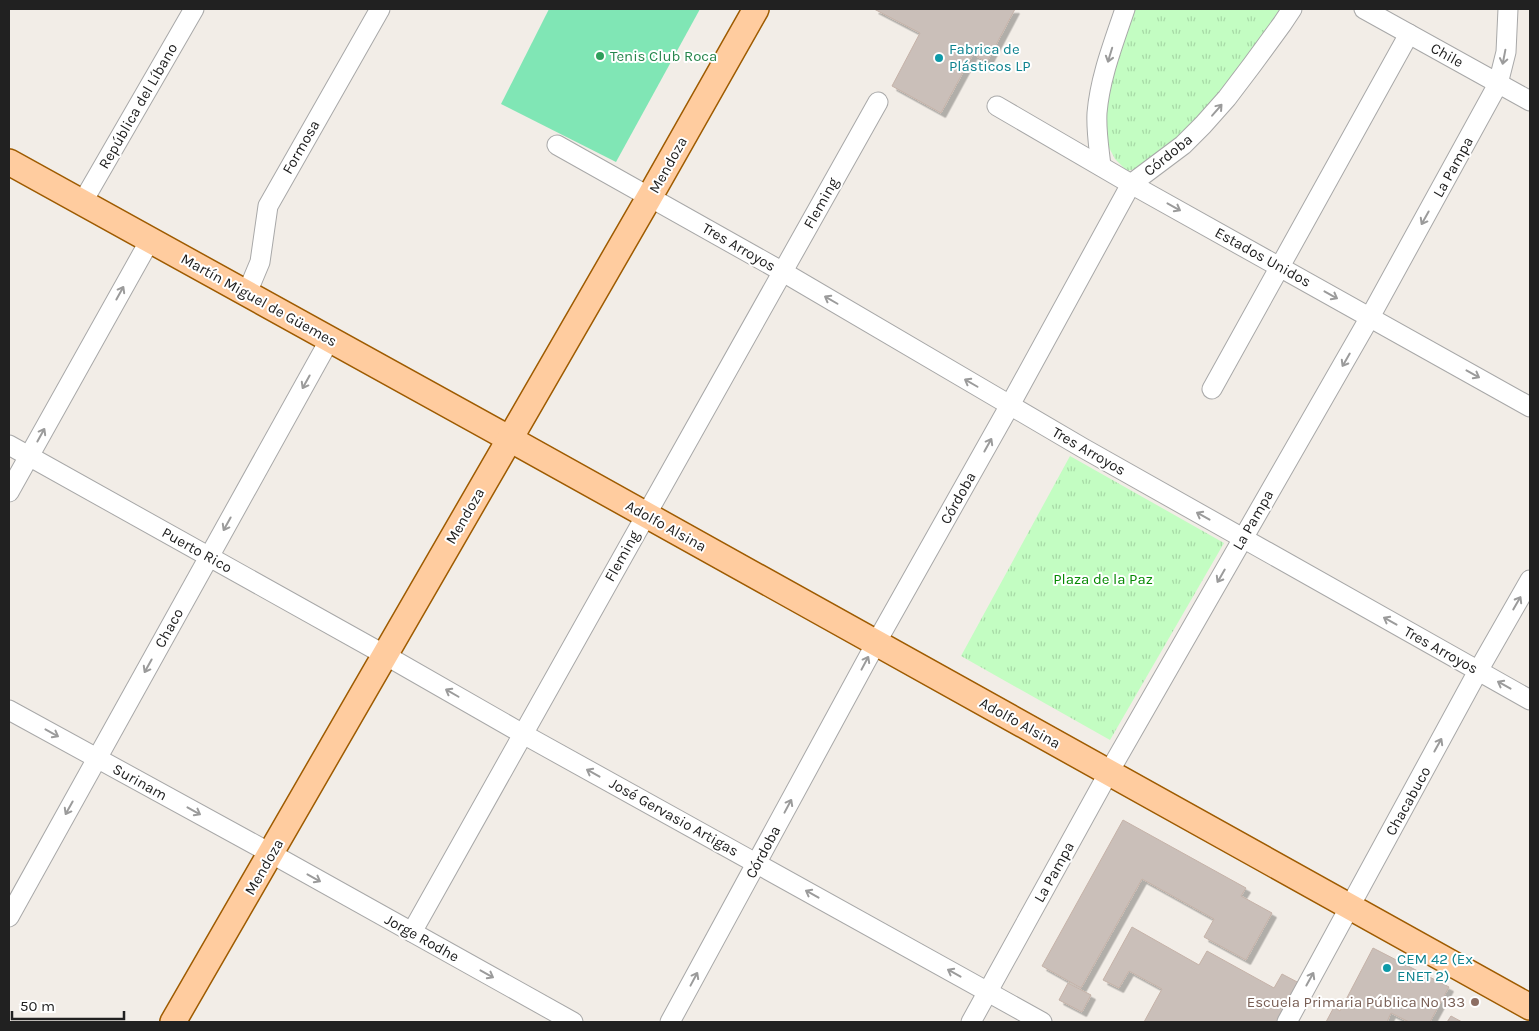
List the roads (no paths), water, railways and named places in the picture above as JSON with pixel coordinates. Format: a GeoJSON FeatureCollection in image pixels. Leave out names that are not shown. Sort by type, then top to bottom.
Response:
{"type":"FeatureCollection","features":[{"type":"Feature","properties":{"kind":"main road","name":"Mendoza"},"geometry":{"type":"LineString","coordinates":[[173,1022],[272,854],[756,9]]}},
{"type":"Feature","properties":{"kind":"main road","name":"Martín Miguel de Güemes"},"geometry":{"type":"LineString","coordinates":[[9,162],[510,439]]}},
{"type":"Feature","properties":{"kind":"main road","name":"Adolfo Alsina"},"geometry":{"type":"LineString","coordinates":[[510,439],[1530,1007]]}},
{"type":"Feature","properties":{"kind":"street","name":"República del Líbano"},"geometry":{"type":"LineString","coordinates":[[82,202],[194,9]]}},
{"type":"Feature","properties":{"kind":"street","name":"Formosa"},"geometry":{"type":"LineString","coordinates":[[247,293],[260,262],[268,206],[380,9]]}},
{"type":"Feature","properties":{"kind":"street"},"geometry":{"type":"LineString","coordinates":[[1101,166],[1097,135],[1097,112],[1102,84],[1126,9]]}},
{"type":"Feature","properties":{"kind":"street","name":"Córdoba"},"geometry":{"type":"LineString","coordinates":[[670,1022],[876,643],[1010,405],[1131,184],[1183,145],[1203,125],[1227,98],[1292,9]]}},
{"type":"Feature","properties":{"kind":"street","name":"Chile"},"geometry":{"type":"LineString","coordinates":[[1364,9],[1530,101]]}},
{"type":"Feature","properties":{"kind":"street","name":"La Pampa"},"geometry":{"type":"LineString","coordinates":[[971,1022],[1109,772],[1370,317],[1498,84],[1506,52],[1508,9]]}},
{"type":"Feature","properties":{"kind":"street"},"geometry":{"type":"LineString","coordinates":[[1212,389],[1409,34]]}},
{"type":"Feature","properties":{"kind":"street","name":"Fleming"},"geometry":{"type":"LineString","coordinates":[[412,932],[878,102]]}},
{"type":"Feature","properties":{"kind":"street","name":"Estados Unidos"},"geometry":{"type":"LineString","coordinates":[[997,106],[1131,184],[1530,406]]}},
{"type":"Feature","properties":{"kind":"street","name":"Tres Arroyos"},"geometry":{"type":"LineString","coordinates":[[557,145],[783,272],[1242,538],[1530,700]]}},
{"type":"Feature","properties":{"kind":"street"},"geometry":{"type":"LineString","coordinates":[[9,492],[150,240]]}},
{"type":"Feature","properties":{"kind":"street","name":"Chaco"},"geometry":{"type":"LineString","coordinates":[[9,917],[330,339]]}},
{"type":"Feature","properties":{"kind":"street","name":"Puerto Rico"},"geometry":{"type":"LineString","coordinates":[[9,445],[385,655]]}},
{"type":"Feature","properties":{"kind":"street","name":"Chacabuco"},"geometry":{"type":"LineString","coordinates":[[1287,1022],[1478,671],[1530,580]]}},
{"type":"Feature","properties":{"kind":"street","name":"José Gervasio Artigas"},"geometry":{"type":"LineString","coordinates":[[385,655],[523,734],[1042,1022]]}},
{"type":"Feature","properties":{"kind":"street","name":"Surinam"},"geometry":{"type":"LineString","coordinates":[[9,710],[272,854]]}},
{"type":"Feature","properties":{"kind":"street","name":"Jorge Rodhe"},"geometry":{"type":"LineString","coordinates":[[272,854],[573,1022]]}},
{"type":"Feature","properties":{"kind":"place","name":"Tenis Club Roca"},"geometry":{"type":"Point","coordinates":[600,56]}},
{"type":"Feature","properties":{"kind":"place","name":"Fabrica de Plásticos LP"},"geometry":{"type":"Point","coordinates":[939,58]}},
{"type":"Feature","properties":{"kind":"place","name":"CEM 42 (Ex ENET 2)"},"geometry":{"type":"Point","coordinates":[1387,968]}},
{"type":"Feature","properties":{"kind":"place","name":"Escuela Primaria Pública Nº 133"},"geometry":{"type":"Point","coordinates":[1475,1002]}},
{"type":"Feature","properties":{"kind":"park label","name":"Plaza de la Paz"},"geometry":{"type":"Point","coordinates":[1103,579]}}]}
